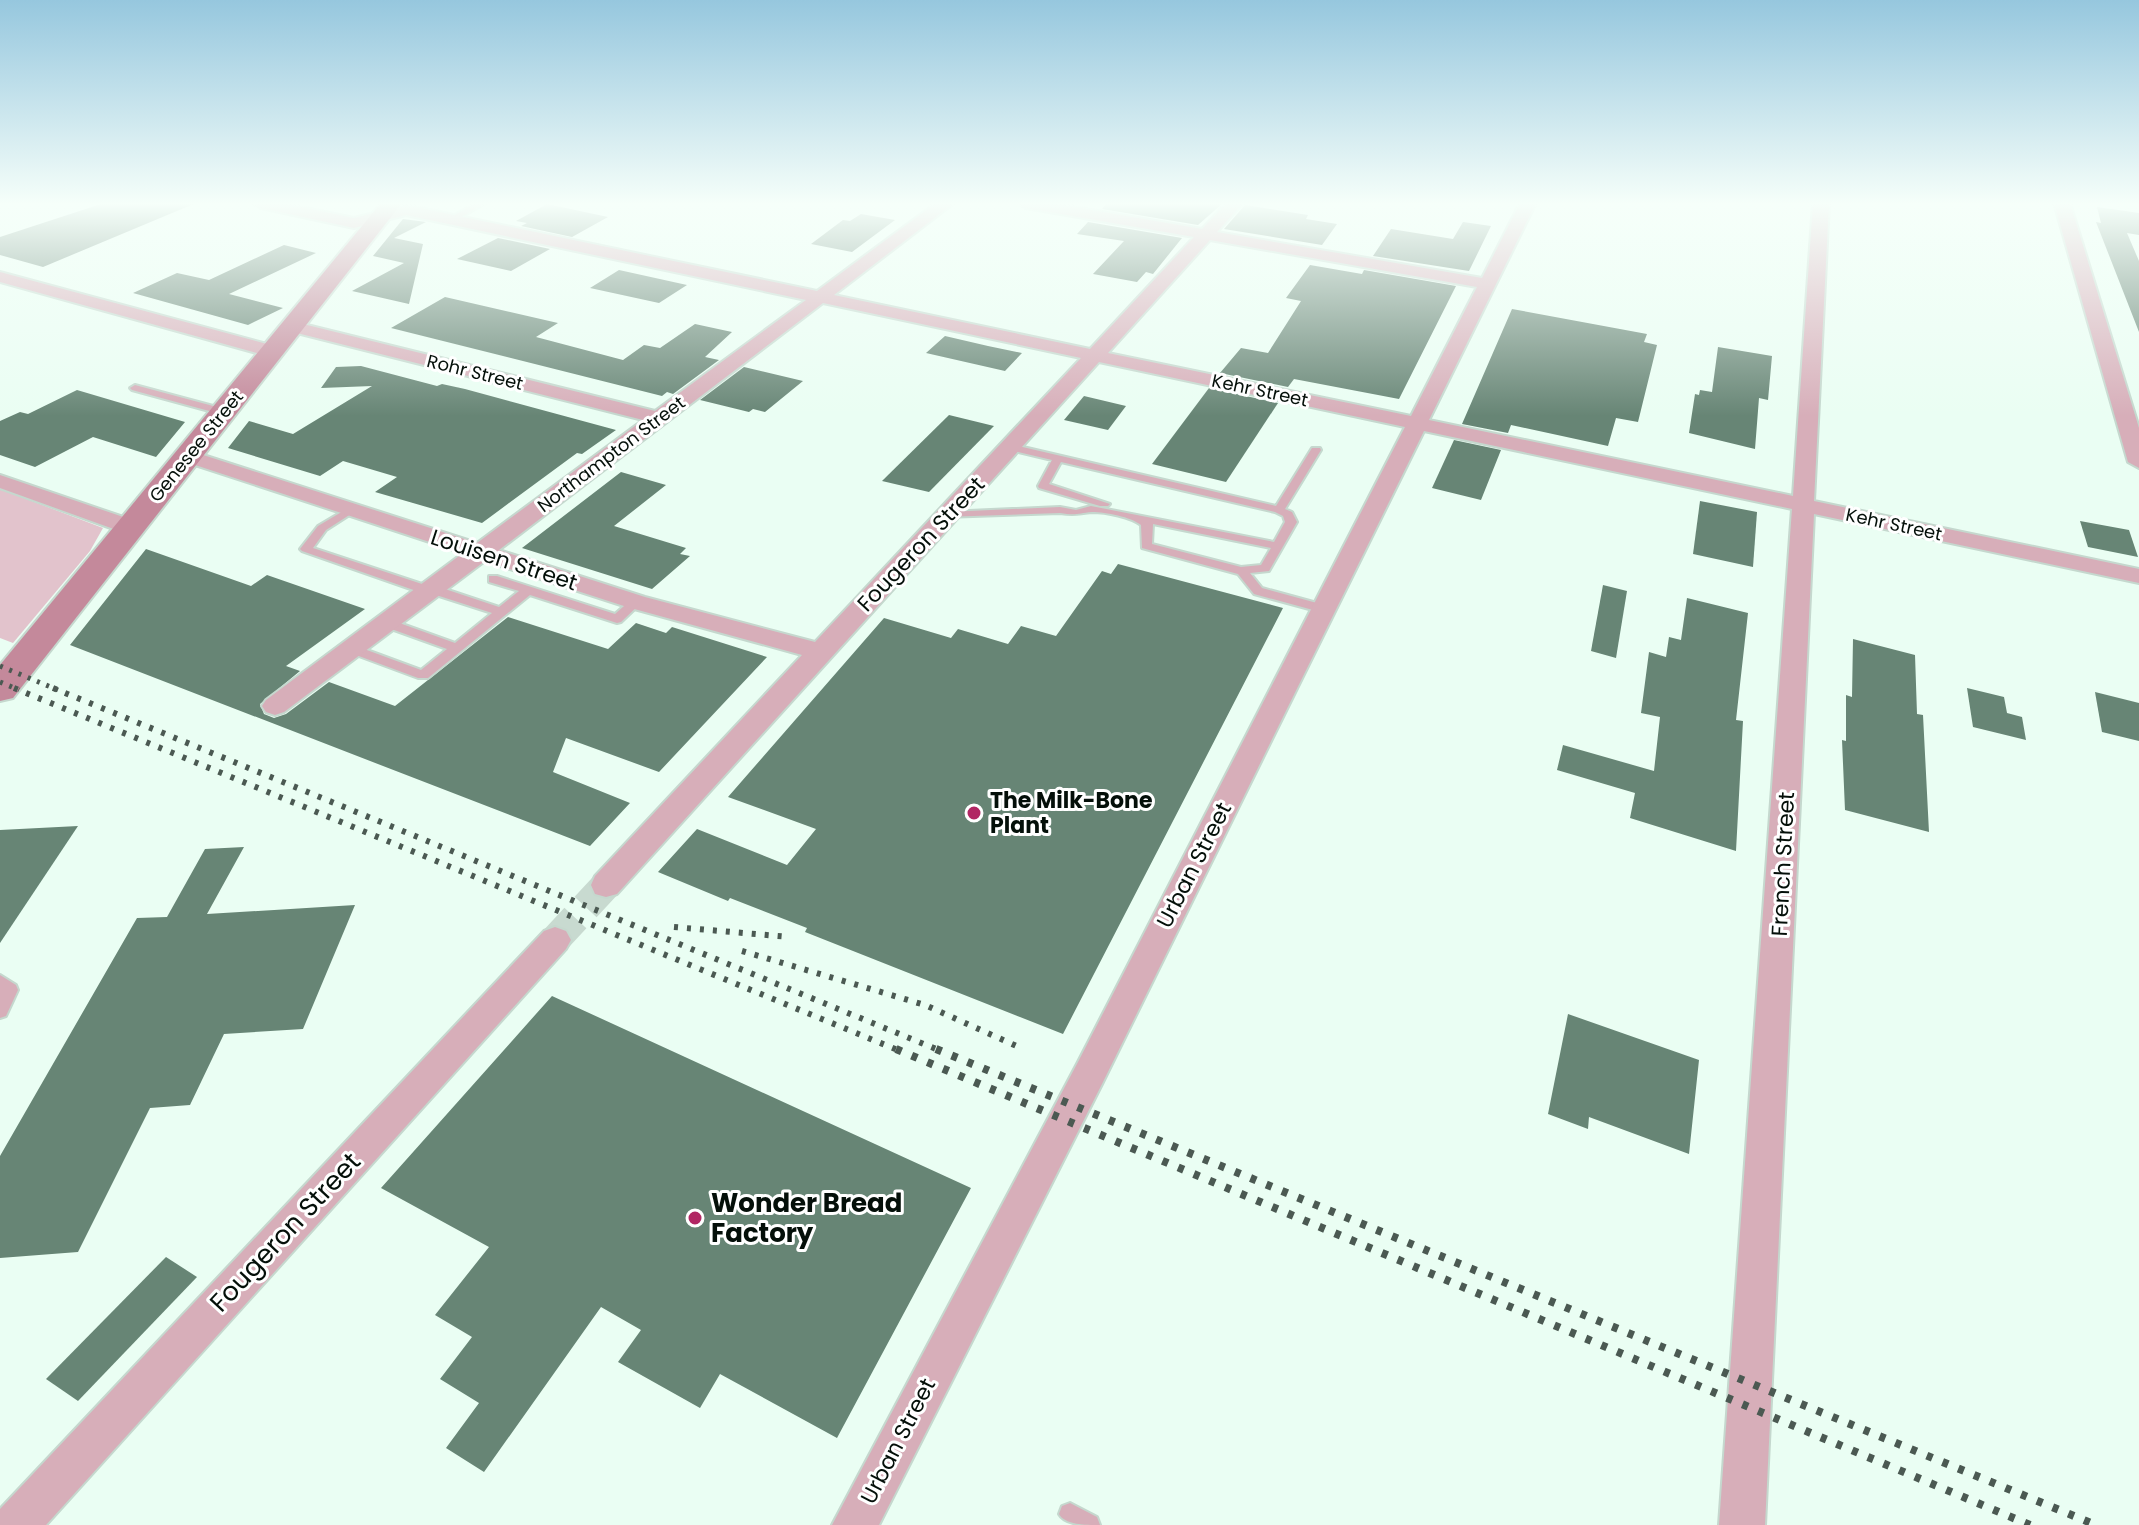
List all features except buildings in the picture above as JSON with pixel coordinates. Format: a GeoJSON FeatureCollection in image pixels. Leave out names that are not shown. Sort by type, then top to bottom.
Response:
{"type":"FeatureCollection","features":[{"type":"Feature","properties":{"kind":"main road","name":"Genesee Street"},"geometry":{"type":"LineString","coordinates":[[0,689],[190,457],[334,274]]}},
{"type":"Feature","properties":{"kind":"street","name":"Kehr Street"},"geometry":{"type":"LineString","coordinates":[[710,274],[2139,576]]}},
{"type":"Feature","properties":{"kind":"street","name":"Northampton Street"},"geometry":{"type":"LineString","coordinates":[[275,706],[850,274]]}},
{"type":"Feature","properties":{"kind":"street","name":"Fougeron Street"},"geometry":{"type":"LineString","coordinates":[[606,885],[1170,274]]}},
{"type":"Feature","properties":{"kind":"street"},"geometry":{"type":"LineString","coordinates":[[1431,274],[1487,284]]}},
{"type":"Feature","properties":{"kind":"street","name":"Urban Street"},"geometry":{"type":"LineString","coordinates":[[855,1525],[1090,1073],[1492,274]]}},
{"type":"Feature","properties":{"kind":"street","name":"French Street"},"geometry":{"type":"LineString","coordinates":[[1742,1525],[1817,274]]}},
{"type":"Feature","properties":{"kind":"street"},"geometry":{"type":"LineString","coordinates":[[2083,274],[2139,462]]}},
{"type":"Feature","properties":{"kind":"street"},"geometry":{"type":"LineString","coordinates":[[0,277],[271,351]]}},
{"type":"Feature","properties":{"kind":"street","name":"Rohr Street"},"geometry":{"type":"LineString","coordinates":[[291,326],[658,418]]}},
{"type":"Feature","properties":{"kind":"street","name":"Louisen Street"},"geometry":{"type":"LineString","coordinates":[[190,457],[636,602],[821,652]]}},
{"type":"Feature","properties":{"kind":"street"},"geometry":{"type":"LineString","coordinates":[[0,481],[130,527]]}},
{"type":"Feature","properties":{"kind":"street","name":"Fougeron Street"},"geometry":{"type":"LineString","coordinates":[[16,1525],[555,940]]}},
{"type":"Feature","properties":{"kind":"lane"},"geometry":{"type":"LineString","coordinates":[[135,388],[224,412]]}},
{"type":"Feature","properties":{"kind":"lane"},"geometry":{"type":"LineString","coordinates":[[1010,447],[1279,510],[1288,514],[1291,522],[1265,568],[1242,571],[1146,546],[1148,529],[1138,517]]}},
{"type":"Feature","properties":{"kind":"lane"},"geometry":{"type":"LineString","coordinates":[[1279,510],[1316,450]]}},
{"type":"Feature","properties":{"kind":"lane"},"geometry":{"type":"LineString","coordinates":[[1058,458],[1043,486],[1112,506],[1122,514]]}},
{"type":"Feature","properties":{"kind":"lane"},"geometry":{"type":"LineString","coordinates":[[947,515],[1060,510],[1076,513],[1091,509],[1278,546]]}},
{"type":"Feature","properties":{"kind":"lane"},"geometry":{"type":"LineString","coordinates":[[350,510],[322,528],[306,549],[501,612]]}},
{"type":"Feature","properties":{"kind":"lane"},"geometry":{"type":"LineString","coordinates":[[513,563],[493,579],[617,619],[636,602]]}},
{"type":"Feature","properties":{"kind":"lane"},"geometry":{"type":"LineString","coordinates":[[1242,571],[1258,591],[1324,609]]}},
{"type":"Feature","properties":{"kind":"lane"},"geometry":{"type":"LineString","coordinates":[[352,649],[423,675],[528,590]]}},
{"type":"Feature","properties":{"kind":"lane"},"geometry":{"type":"LineString","coordinates":[[387,623],[457,648]]}},
{"type":"Feature","properties":{"kind":"lane"},"geometry":{"type":"LineString","coordinates":[[0,982],[10,990],[0,1011]]}},
{"type":"Feature","properties":{"kind":"shaded area"},"geometry":{"type":"Polygon","coordinates":[[[0,489],[103,528],[90,551],[13,643],[0,638],[0,489]]]}},
{"type":"Feature","properties":{"kind":"tunnel"},"geometry":{"type":"LineString","coordinates":[[555,940],[606,885]]}},
{"type":"Feature","properties":{"kind":"railway"},"geometry":{"type":"LineString","coordinates":[[0,666],[58,690]]}},
{"type":"Feature","properties":{"kind":"railway"},"geometry":{"type":"LineString","coordinates":[[0,682],[19,690]]}},
{"type":"Feature","properties":{"kind":"railway"},"geometry":{"type":"LineString","coordinates":[[14,688],[900,1051]]}},
{"type":"Feature","properties":{"kind":"railway"},"geometry":{"type":"LineString","coordinates":[[53,688],[941,1051]]}},
{"type":"Feature","properties":{"kind":"railway"},"geometry":{"type":"LineString","coordinates":[[674,927],[790,937]]}},
{"type":"Feature","properties":{"kind":"railway"},"geometry":{"type":"LineString","coordinates":[[742,951],[925,1005],[1021,1048]]}},
{"type":"Feature","properties":{"kind":"railway"},"geometry":{"type":"LineString","coordinates":[[896,1049],[2030,1525]]}},
{"type":"Feature","properties":{"kind":"railway"},"geometry":{"type":"LineString","coordinates":[[936,1049],[2096,1525]]}},
{"type":"Feature","properties":{"kind":"place","name":"The Milk-Bone Plant"},"geometry":{"type":"Point","coordinates":[974,813]}},
{"type":"Feature","properties":{"kind":"place","name":"Wonder Bread Factory"},"geometry":{"type":"Point","coordinates":[695,1218]}}]}
